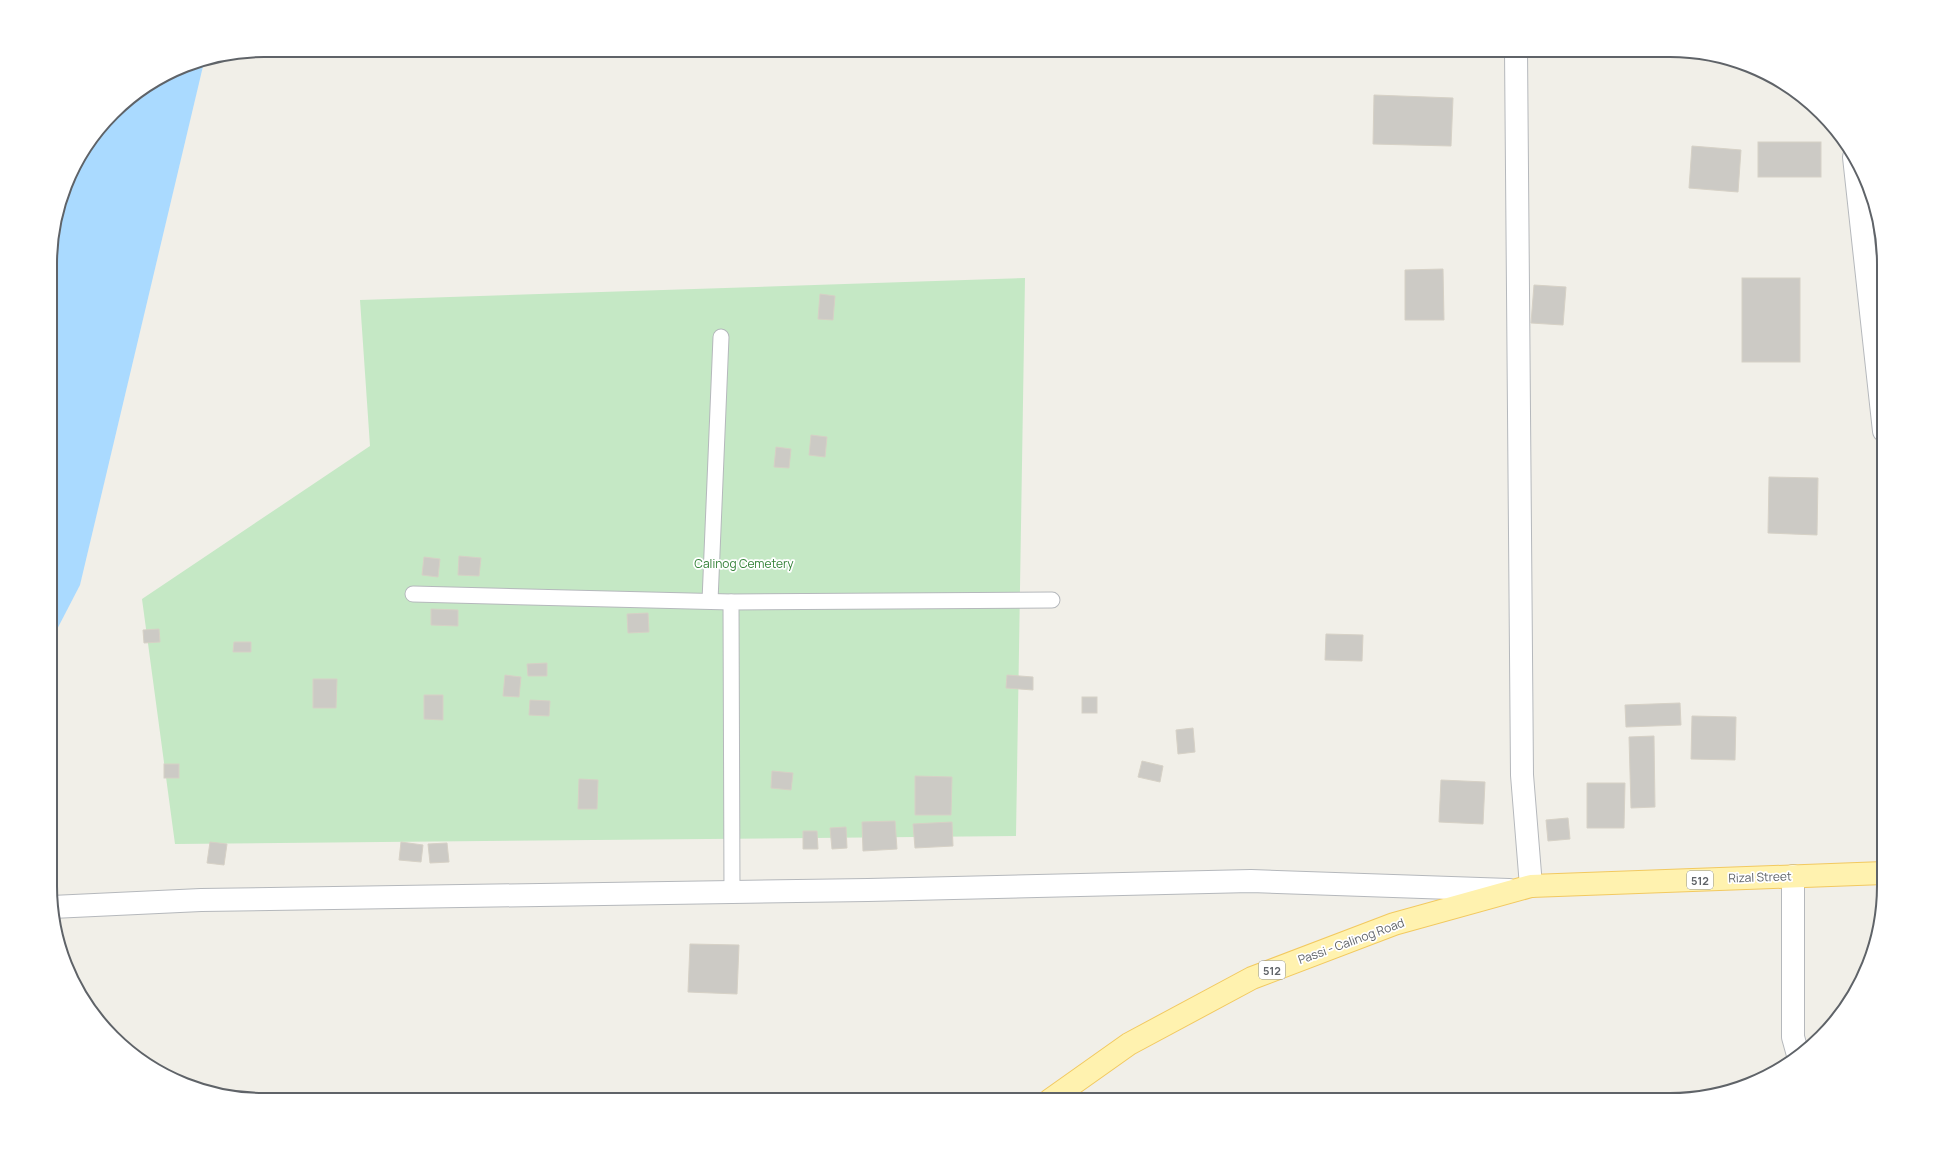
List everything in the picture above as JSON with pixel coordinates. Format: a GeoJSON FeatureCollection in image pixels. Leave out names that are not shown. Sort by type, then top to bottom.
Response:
{"type":"FeatureCollection","features":[{"type":"Feature","properties":{"kind":"main road","name":"Rizal Street"},"geometry":{"type":"LineString","coordinates":[[1524,888],[1877,873]]}},
{"type":"Feature","properties":{"kind":"main road","name":"Passi - Calinog Road"},"geometry":{"type":"LineString","coordinates":[[1060,1093],[1128,1044],[1252,978],[1394,924],[1524,888]]}},
{"type":"Feature","properties":{"kind":"street"},"geometry":{"type":"LineString","coordinates":[[58,907],[201,900],[732,892],[1250,881],[1524,888],[1516,57]]}},
{"type":"Feature","properties":{"kind":"street"},"geometry":{"type":"LineString","coordinates":[[1856,172],[1877,367]]}},
{"type":"Feature","properties":{"kind":"street"},"geometry":{"type":"LineString","coordinates":[[1793,876],[1793,1037],[1796,1050]]}},
{"type":"Feature","properties":{"kind":"lane"},"geometry":{"type":"LineString","coordinates":[[710,601],[721,337]]}},
{"type":"Feature","properties":{"kind":"lane"},"geometry":{"type":"LineString","coordinates":[[413,594],[731,602],[1052,600]]}},
{"type":"Feature","properties":{"kind":"lane"},"geometry":{"type":"LineString","coordinates":[[731,602],[732,892]]}},
{"type":"Feature","properties":{"kind":"green space","name":"Calinog Cemetery"},"geometry":{"type":"Polygon","coordinates":[[[1025,278],[1016,836],[175,844],[142,599],[370,446],[360,300],[1025,278]]]}},
{"type":"Feature","properties":{"kind":"water"},"geometry":{"type":"Polygon","coordinates":[[[203,66],[80,585],[57,629],[57,251],[64,211],[78,173],[92,149],[108,128],[128,108],[149,92],[173,78],[203,66]]]}},
{"type":"Feature","properties":{"kind":"building"},"geometry":{"type":"Polygon","coordinates":[[[1374,95],[1453,98],[1451,146],[1373,144],[1374,95]]]}},
{"type":"Feature","properties":{"kind":"building"},"geometry":{"type":"Polygon","coordinates":[[[1758,142],[1821,142],[1821,177],[1758,177],[1758,142]]]}},
{"type":"Feature","properties":{"kind":"building"},"geometry":{"type":"Polygon","coordinates":[[[1692,146],[1741,150],[1738,192],[1689,188],[1692,146]]]}},
{"type":"Feature","properties":{"kind":"building"},"geometry":{"type":"Polygon","coordinates":[[[1443,269],[1444,320],[1405,320],[1405,270],[1443,269]]]}},
{"type":"Feature","properties":{"kind":"building"},"geometry":{"type":"Polygon","coordinates":[[[1742,278],[1800,278],[1800,362],[1742,362],[1742,278]]]}},
{"type":"Feature","properties":{"kind":"building"},"geometry":{"type":"Polygon","coordinates":[[[1534,285],[1566,287],[1563,325],[1531,323],[1534,285]]]}},
{"type":"Feature","properties":{"kind":"building"},"geometry":{"type":"Polygon","coordinates":[[[820,294],[835,296],[833,320],[818,319],[820,294]]]}},
{"type":"Feature","properties":{"kind":"building"},"geometry":{"type":"Polygon","coordinates":[[[811,435],[827,437],[825,457],[809,455],[811,435]]]}},
{"type":"Feature","properties":{"kind":"building"},"geometry":{"type":"Polygon","coordinates":[[[776,447],[791,449],[789,468],[774,467],[776,447]]]}},
{"type":"Feature","properties":{"kind":"building"},"geometry":{"type":"Polygon","coordinates":[[[1769,477],[1818,478],[1817,535],[1768,533],[1769,477]]]}},
{"type":"Feature","properties":{"kind":"building"},"geometry":{"type":"Polygon","coordinates":[[[459,556],[481,558],[479,576],[458,575],[459,556]]]}},
{"type":"Feature","properties":{"kind":"building"},"geometry":{"type":"Polygon","coordinates":[[[424,557],[440,559],[438,577],[422,575],[424,557]]]}},
{"type":"Feature","properties":{"kind":"building"},"geometry":{"type":"Polygon","coordinates":[[[431,609],[458,610],[458,626],[431,625],[431,609]]]}},
{"type":"Feature","properties":{"kind":"building"},"geometry":{"type":"Polygon","coordinates":[[[648,613],[649,632],[628,633],[627,614],[648,613]]]}},
{"type":"Feature","properties":{"kind":"building"},"geometry":{"type":"Polygon","coordinates":[[[159,629],[160,642],[144,643],[143,630],[159,629]]]}},
{"type":"Feature","properties":{"kind":"building"},"geometry":{"type":"Polygon","coordinates":[[[1326,634],[1363,635],[1362,661],[1325,660],[1326,634]]]}},
{"type":"Feature","properties":{"kind":"building"},"geometry":{"type":"Polygon","coordinates":[[[234,642],[251,642],[251,652],[233,652],[234,642]]]}},
{"type":"Feature","properties":{"kind":"building"},"geometry":{"type":"Polygon","coordinates":[[[547,663],[547,676],[528,676],[527,664],[547,663]]]}},
{"type":"Feature","properties":{"kind":"building"},"geometry":{"type":"Polygon","coordinates":[[[505,675],[521,677],[519,697],[503,696],[505,675]]]}},
{"type":"Feature","properties":{"kind":"building"},"geometry":{"type":"Polygon","coordinates":[[[1007,675],[1033,677],[1033,690],[1006,688],[1007,675]]]}},
{"type":"Feature","properties":{"kind":"building"},"geometry":{"type":"Polygon","coordinates":[[[313,679],[337,679],[336,708],[313,708],[313,679]]]}},
{"type":"Feature","properties":{"kind":"building"},"geometry":{"type":"Polygon","coordinates":[[[424,695],[443,695],[443,720],[424,719],[424,695]]]}},
{"type":"Feature","properties":{"kind":"building"},"geometry":{"type":"Polygon","coordinates":[[[1082,697],[1097,697],[1097,713],[1082,713],[1082,697]]]}},
{"type":"Feature","properties":{"kind":"building"},"geometry":{"type":"Polygon","coordinates":[[[530,700],[550,701],[549,716],[529,715],[530,700]]]}},
{"type":"Feature","properties":{"kind":"building"},"geometry":{"type":"Polygon","coordinates":[[[1680,703],[1681,725],[1626,727],[1625,705],[1680,703]]]}},
{"type":"Feature","properties":{"kind":"building"},"geometry":{"type":"Polygon","coordinates":[[[1692,716],[1736,717],[1735,760],[1691,759],[1692,716]]]}},
{"type":"Feature","properties":{"kind":"building"},"geometry":{"type":"Polygon","coordinates":[[[1193,728],[1195,752],[1178,754],[1176,730],[1193,728]]]}},
{"type":"Feature","properties":{"kind":"building"},"geometry":{"type":"Polygon","coordinates":[[[1654,736],[1655,807],[1631,808],[1629,737],[1654,736]]]}},
{"type":"Feature","properties":{"kind":"building"},"geometry":{"type":"Polygon","coordinates":[[[1142,761],[1163,766],[1160,782],[1138,777],[1142,761]]]}},
{"type":"Feature","properties":{"kind":"building"},"geometry":{"type":"Polygon","coordinates":[[[164,764],[179,764],[179,778],[164,778],[164,764]]]}},
{"type":"Feature","properties":{"kind":"building"},"geometry":{"type":"Polygon","coordinates":[[[772,771],[793,773],[791,790],[771,788],[772,771]]]}},
{"type":"Feature","properties":{"kind":"building"},"geometry":{"type":"Polygon","coordinates":[[[915,776],[952,777],[951,815],[915,815],[915,776]]]}},
{"type":"Feature","properties":{"kind":"building"},"geometry":{"type":"Polygon","coordinates":[[[579,779],[598,780],[597,809],[578,809],[579,779]]]}},
{"type":"Feature","properties":{"kind":"building"},"geometry":{"type":"Polygon","coordinates":[[[1441,780],[1485,782],[1483,824],[1439,822],[1441,780]]]}},
{"type":"Feature","properties":{"kind":"building"},"geometry":{"type":"Polygon","coordinates":[[[1587,783],[1625,783],[1624,828],[1587,828],[1587,783]]]}},
{"type":"Feature","properties":{"kind":"building"},"geometry":{"type":"Polygon","coordinates":[[[1568,818],[1570,839],[1548,841],[1546,820],[1568,818]]]}},
{"type":"Feature","properties":{"kind":"building"},"geometry":{"type":"Polygon","coordinates":[[[895,821],[897,849],[863,851],[862,822],[895,821]]]}},
{"type":"Feature","properties":{"kind":"building"},"geometry":{"type":"Polygon","coordinates":[[[952,822],[953,846],[915,848],[913,824],[952,822]]]}},
{"type":"Feature","properties":{"kind":"building"},"geometry":{"type":"Polygon","coordinates":[[[846,827],[847,848],[832,849],[830,828],[846,827]]]}},
{"type":"Feature","properties":{"kind":"building"},"geometry":{"type":"Polygon","coordinates":[[[803,831],[817,831],[818,849],[803,849],[803,831]]]}},
{"type":"Feature","properties":{"kind":"building"},"geometry":{"type":"Polygon","coordinates":[[[210,842],[227,844],[224,865],[207,863],[210,842]]]}},
{"type":"Feature","properties":{"kind":"building"},"geometry":{"type":"Polygon","coordinates":[[[401,842],[423,845],[421,862],[399,860],[401,842]]]}},
{"type":"Feature","properties":{"kind":"building"},"geometry":{"type":"Polygon","coordinates":[[[447,843],[449,862],[430,863],[428,844],[447,843]]]}},
{"type":"Feature","properties":{"kind":"building"},"geometry":{"type":"Polygon","coordinates":[[[690,944],[739,945],[737,994],[688,992],[690,944]]]}}]}
